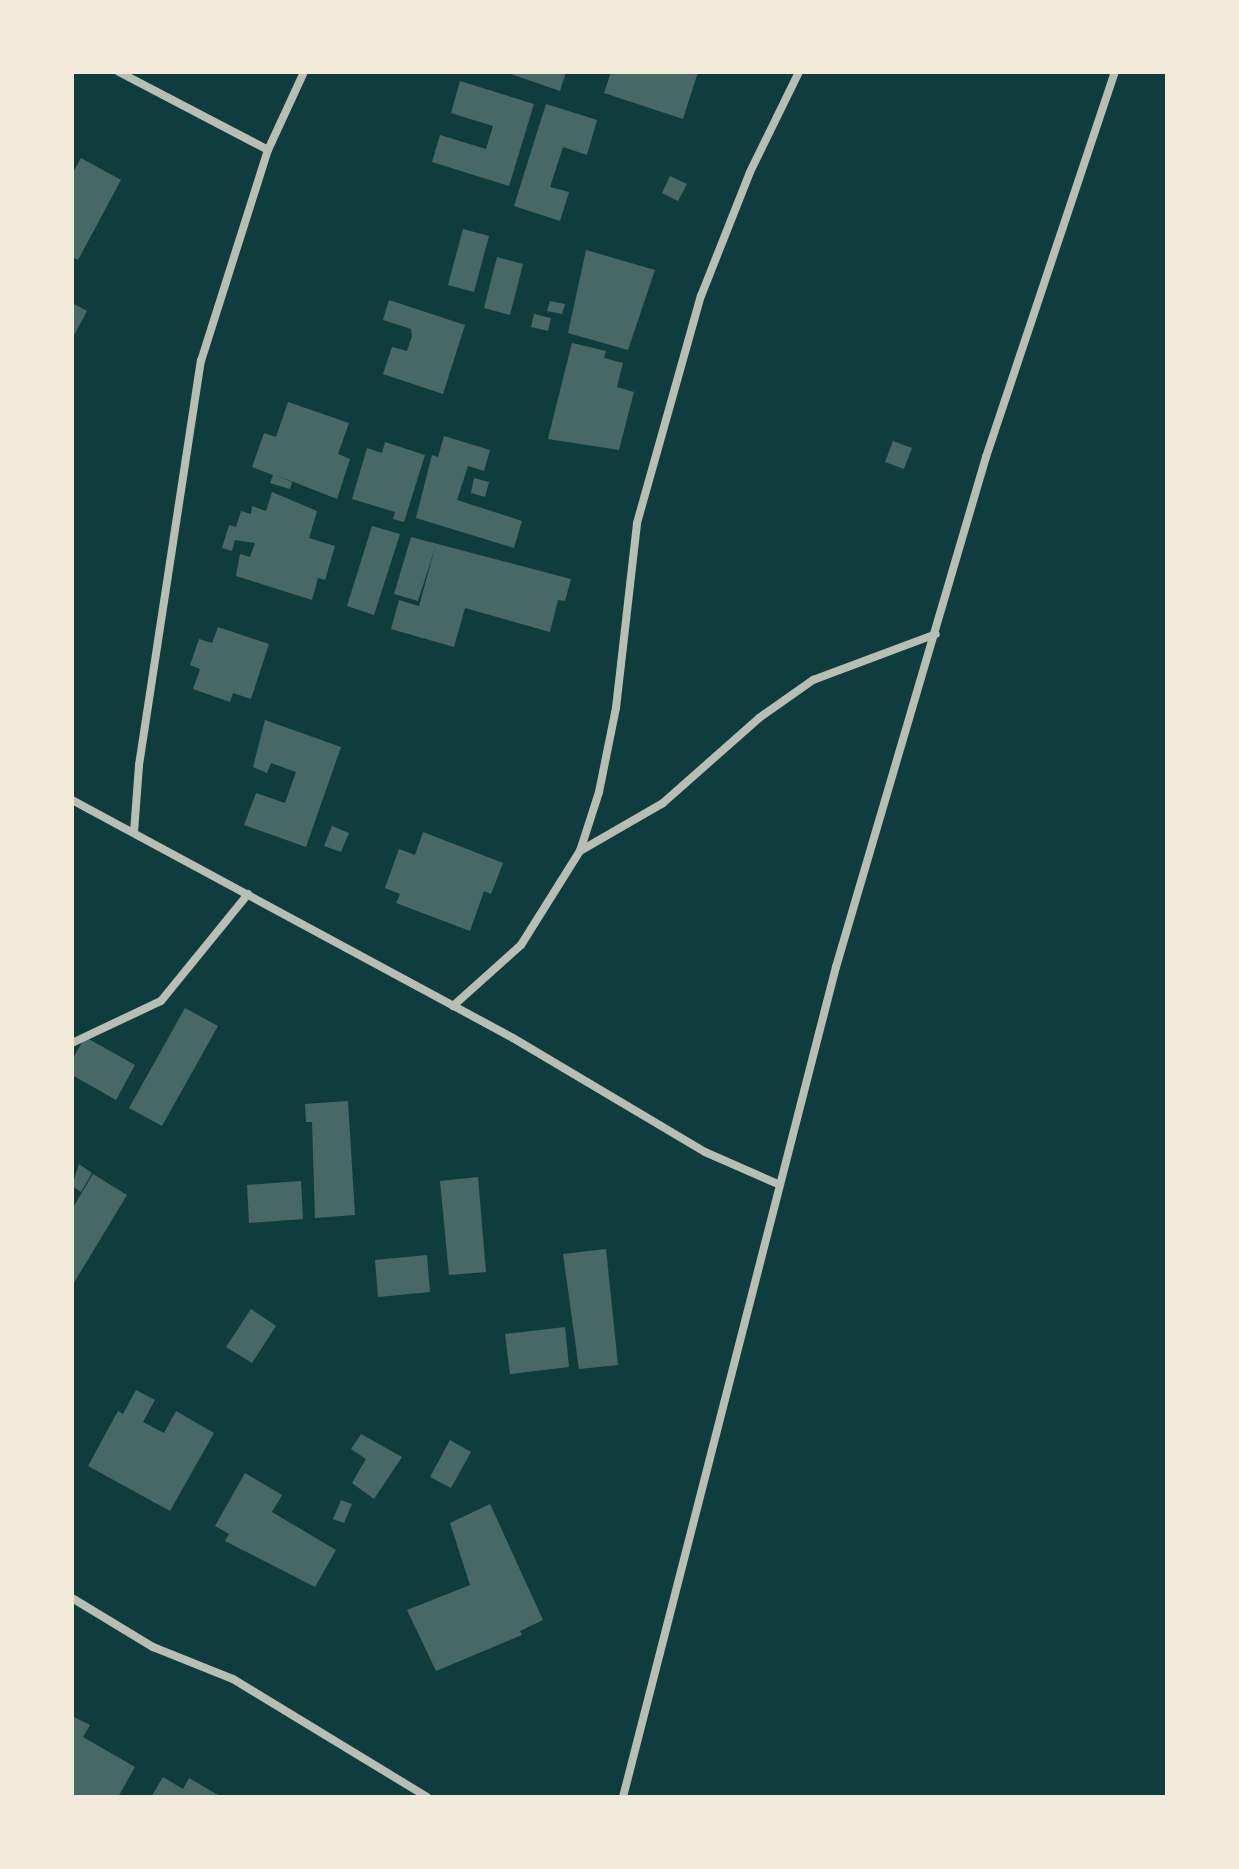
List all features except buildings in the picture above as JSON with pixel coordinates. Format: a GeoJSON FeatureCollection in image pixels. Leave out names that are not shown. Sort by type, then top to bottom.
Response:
{"type":"FeatureCollection","features":[{"type":"Feature","properties":{"kind":"street"},"geometry":{"type":"LineString","coordinates":[[119,72],[268,150]]}},
{"type":"Feature","properties":{"kind":"street"},"geometry":{"type":"LineString","coordinates":[[134,832],[139,765],[201,361],[268,150],[304,72]]}},
{"type":"Feature","properties":{"kind":"street"},"geometry":{"type":"LineString","coordinates":[[453,1006],[521,945],[580,851],[599,792],[616,708],[637,523],[688,339],[725,232],[799,72]]}},
{"type":"Feature","properties":{"kind":"street"},"geometry":{"type":"LineString","coordinates":[[623,1797],[778,1184],[841,951],[986,457],[1115,72]]}},
{"type":"Feature","properties":{"kind":"street"},"geometry":{"type":"LineString","coordinates":[[580,851],[663,803],[759,718],[813,680],[936,634]]}},
{"type":"Feature","properties":{"kind":"street"},"geometry":{"type":"LineString","coordinates":[[72,800],[453,1006],[705,1152],[778,1184]]}},
{"type":"Feature","properties":{"kind":"street"},"geometry":{"type":"LineString","coordinates":[[72,1043],[161,1001],[248,894]]}},
{"type":"Feature","properties":{"kind":"street"},"geometry":{"type":"LineString","coordinates":[[72,1598],[153,1647],[233,1679],[427,1797]]}}]}
